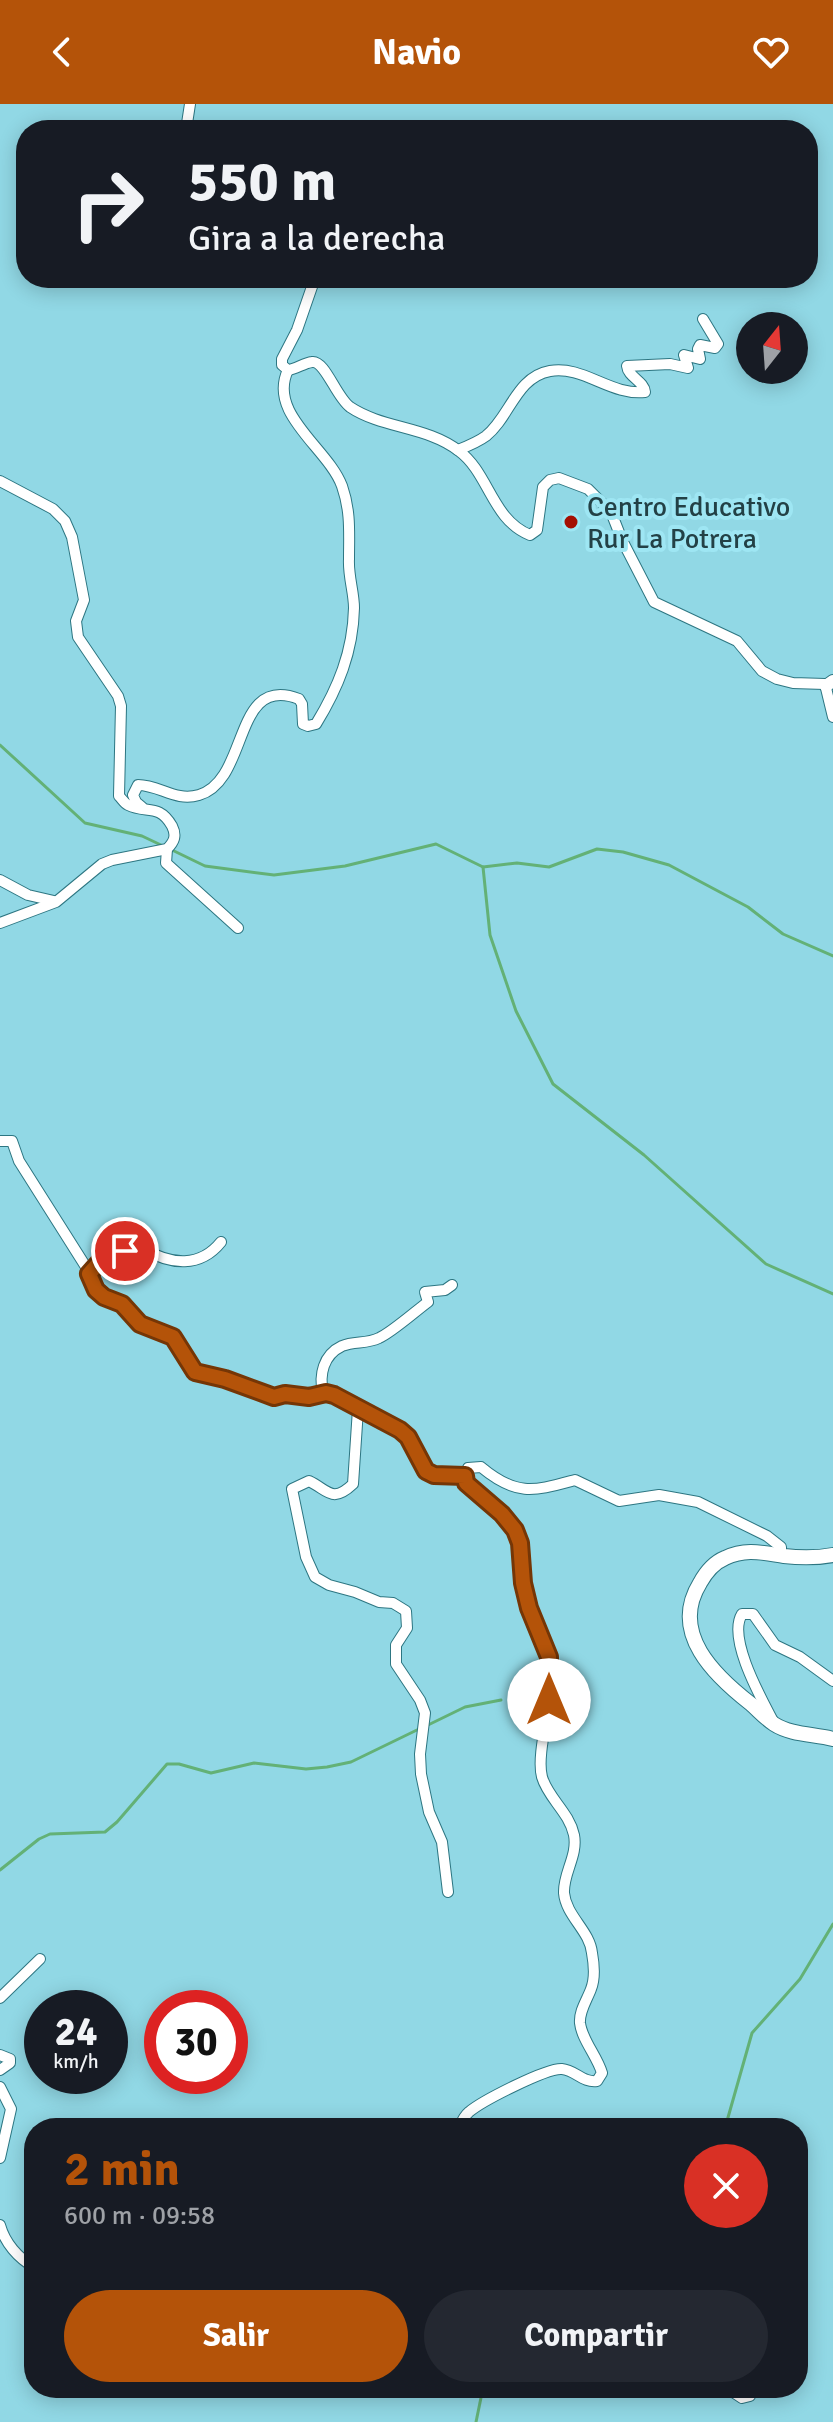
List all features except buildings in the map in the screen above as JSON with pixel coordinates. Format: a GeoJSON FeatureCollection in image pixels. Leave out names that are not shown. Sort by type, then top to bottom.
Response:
{"type":"FeatureCollection","features":[{"type":"Feature","properties":{"kind":"main road"},"geometry":{"type":"LineString","coordinates":[[833,1555],[807,1558],[763,1551],[742,1552],[724,1558],[711,1567],[690,1604],[698,1650],[711,1669],[776,1725],[800,1734],[833,1739]]}},
{"type":"Feature","properties":{"kind":"street"},"geometry":{"type":"LineString","coordinates":[[288,370],[282,365],[282,359],[297,330],[312,288]]}},
{"type":"Feature","properties":{"kind":"street"},"geometry":{"type":"LineString","coordinates":[[458,450],[486,435],[528,381],[543,372],[568,371],[610,387],[645,392],[643,385],[626,369],[627,366],[670,364],[688,368],[684,355],[700,359],[700,345],[715,348],[718,344],[703,319]]}},
{"type":"Feature","properties":{"kind":"street"},"geometry":{"type":"LineString","coordinates":[[288,370],[318,362],[335,392],[349,406],[387,425],[429,434],[458,450],[470,462],[491,498],[513,525],[530,535],[537,530],[543,487],[550,480],[559,478],[588,489],[611,512],[654,602],[737,641],[762,671],[777,679],[793,683],[830,684],[833,717]]}},
{"type":"Feature","properties":{"kind":"street"},"geometry":{"type":"LineString","coordinates":[[142,807],[133,795],[138,785],[147,785],[175,797],[198,795],[218,786],[228,771],[250,713],[270,697],[281,695],[299,699],[303,724],[316,724],[344,671],[354,605],[349,568],[351,527],[348,507],[341,483],[285,404],[283,385],[288,370]]}},
{"type":"Feature","properties":{"kind":"street"},"geometry":{"type":"LineString","coordinates":[[0,481],[60,514],[72,537],[84,600],[76,621],[78,637],[118,696],[121,706],[119,796],[130,806],[166,816],[175,832],[166,863],[238,928]]}},
{"type":"Feature","properties":{"kind":"street"},"geometry":{"type":"LineString","coordinates":[[0,923],[56,902],[102,864],[159,853],[170,846]]}},
{"type":"Feature","properties":{"kind":"street"},"geometry":{"type":"LineString","coordinates":[[0,880],[28,895],[56,902]]}},
{"type":"Feature","properties":{"kind":"street"},"geometry":{"type":"LineString","coordinates":[[0,1141],[12,1141],[19,1161],[96,1290],[122,1304],[140,1324],[173,1337],[195,1372],[274,1397],[285,1394],[309,1397],[323,1393],[334,1395],[400,1430],[408,1437],[426,1471],[434,1475],[465,1476]]}},
{"type":"Feature","properties":{"kind":"street"},"geometry":{"type":"LineString","coordinates":[[89,1274],[105,1256],[144,1249],[158,1258],[180,1263],[199,1260],[213,1253],[221,1242]]}},
{"type":"Feature","properties":{"kind":"street"},"geometry":{"type":"LineString","coordinates":[[323,1393],[322,1369],[330,1355],[342,1346],[383,1337],[419,1312],[428,1302],[425,1292],[445,1290],[452,1285]]}},
{"type":"Feature","properties":{"kind":"street"},"geometry":{"type":"LineString","coordinates":[[358,1409],[353,1484],[340,1493],[330,1494],[309,1481],[292,1489],[293,1501],[303,1531],[310,1570],[315,1577],[373,1600],[393,1603],[406,1611],[407,1628],[396,1645],[396,1664],[425,1713],[421,1774],[429,1812],[442,1842],[448,1892]]}},
{"type":"Feature","properties":{"kind":"street"},"geometry":{"type":"LineString","coordinates":[[464,2118],[489,2099],[550,2070],[570,2071],[590,2082],[597,2081],[602,2073],[580,2026],[580,2014],[592,1986],[592,1950],[566,1904],[564,1890],[576,1848],[574,1832],[542,1777],[540,1760],[548,1720],[551,1681],[549,1657],[529,1608],[523,1583],[520,1543],[515,1530],[502,1514],[466,1483],[468,1468],[481,1467],[498,1481],[532,1491],[575,1480],[619,1501],[652,1495],[688,1499],[767,1536],[781,1547],[781,1556]]}},
{"type":"Feature","properties":{"kind":"street"},"geometry":{"type":"LineString","coordinates":[[776,1725],[746,1669],[738,1622],[742,1614],[753,1614],[775,1645],[800,1657],[833,1681]]}},
{"type":"Feature","properties":{"kind":"street"},"geometry":{"type":"LineString","coordinates":[[0,1998],[40,1959]]}},
{"type":"Feature","properties":{"kind":"street"},"geometry":{"type":"LineString","coordinates":[[0,2055],[7,2057],[10,2063],[0,2070]]}},
{"type":"Feature","properties":{"kind":"street"},"geometry":{"type":"LineString","coordinates":[[0,2087],[11,2109],[0,2158]]}},
{"type":"Feature","properties":{"kind":"street"},"geometry":{"type":"LineString","coordinates":[[0,2225],[17,2255],[24,2260]]}},
{"type":"Feature","properties":{"kind":"waterway"},"geometry":{"type":"LineString","coordinates":[[0,745],[85,823],[142,836],[161,845]]}},
{"type":"Feature","properties":{"kind":"waterway"},"geometry":{"type":"LineString","coordinates":[[172,850],[205,866],[274,875],[345,866],[436,844],[483,867],[517,863],[549,867],[597,849],[623,852],[669,865],[748,907],[783,934],[833,956]]}},
{"type":"Feature","properties":{"kind":"waterway"},"geometry":{"type":"LineString","coordinates":[[483,867],[490,935],[516,1011],[553,1084],[644,1155],[766,1264],[833,1294]]}},
{"type":"Feature","properties":{"kind":"waterway"},"geometry":{"type":"LineString","coordinates":[[426,1726],[465,1707],[501,1700]]}},
{"type":"Feature","properties":{"kind":"waterway"},"geometry":{"type":"LineString","coordinates":[[0,1870],[50,1834],[105,1832],[167,1764],[179,1764],[211,1773],[254,1763],[306,1769],[327,1767],[351,1762],[419,1729]]}},
{"type":"Feature","properties":{"kind":"waterway"},"geometry":{"type":"LineString","coordinates":[[728,2118],[752,2033],[800,1979],[833,1924]]}},
{"type":"Feature","properties":{"kind":"waterway"},"geometry":{"type":"LineString","coordinates":[[476,2422],[481,2398]]}},
{"type":"Feature","properties":{"kind":"place","name":"Centro Educativo Rur La Potrera"},"geometry":{"type":"Point","coordinates":[571,522]}},
{"type":"Feature","properties":{"kind":"route"},"geometry":{"type":"LineString","coordinates":[[125,1251],[105,1256],[89,1274],[96,1290],[122,1304],[140,1324],[173,1337],[195,1372],[242,1384],[274,1397],[285,1394],[309,1397],[326,1393],[334,1395],[400,1430],[408,1437],[426,1471],[434,1475],[465,1476],[466,1483],[502,1514],[515,1530],[520,1543],[523,1583],[529,1608],[549,1657],[549,1700]]}}]}
